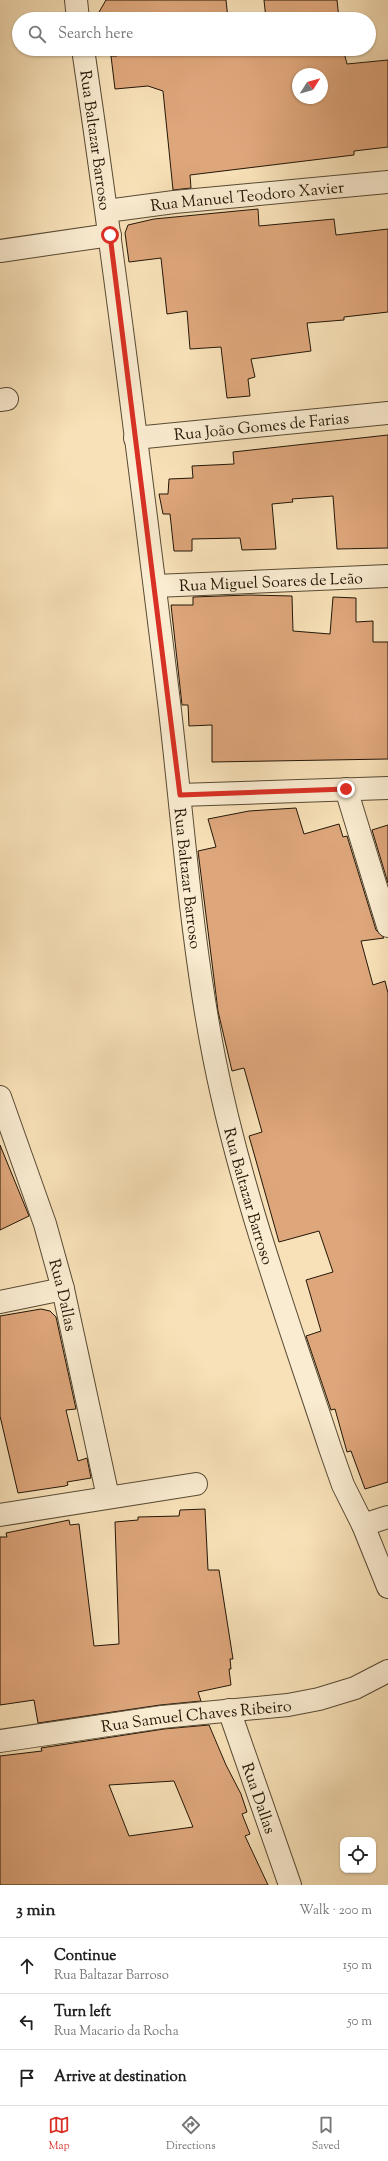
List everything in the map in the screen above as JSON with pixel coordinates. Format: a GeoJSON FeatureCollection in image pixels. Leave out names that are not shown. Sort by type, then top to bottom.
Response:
{"type":"FeatureCollection","features":[{"type":"Feature","properties":{"kind":"street"},"geometry":{"type":"LineString","coordinates":[[76,0],[77,12]]}},
{"type":"Feature","properties":{"kind":"street","name":"Rua Baltazar Barroso"},"geometry":{"type":"LineString","coordinates":[[84,56],[107,211],[155,586],[202,984],[214,1058],[232,1135],[255,1214],[327,1441],[343,1485],[363,1525],[388,1587]]}},
{"type":"Feature","properties":{"kind":"street","name":"Rua Manuel Teodoro Xavier"},"geometry":{"type":"LineString","coordinates":[[107,211],[174,202],[388,182]]}},
{"type":"Feature","properties":{"kind":"street"},"geometry":{"type":"LineString","coordinates":[[1,248],[110,235]]}},
{"type":"Feature","properties":{"kind":"street","name":"Rua João Gomes de Farias"},"geometry":{"type":"LineString","coordinates":[[135,438],[388,414]]}},
{"type":"Feature","properties":{"kind":"street","name":"Rua Miguel Soares de Leão"},"geometry":{"type":"LineString","coordinates":[[155,586],[388,576]]}},
{"type":"Feature","properties":{"kind":"street"},"geometry":{"type":"LineString","coordinates":[[180,795],[388,788]]}},
{"type":"Feature","properties":{"kind":"street"},"geometry":{"type":"LineString","coordinates":[[346,789],[388,926]]}},
{"type":"Feature","properties":{"kind":"street","name":"Rua Dallas"},"geometry":{"type":"LineString","coordinates":[[0,1097],[45,1224],[63,1289],[108,1497]]}},
{"type":"Feature","properties":{"kind":"street"},"geometry":{"type":"LineString","coordinates":[[0,1302],[63,1289]]}},
{"type":"Feature","properties":{"kind":"street"},"geometry":{"type":"LineString","coordinates":[[0,1515],[196,1484]]}},
{"type":"Feature","properties":{"kind":"street"},"geometry":{"type":"LineString","coordinates":[[363,1525],[388,1517]]}},
{"type":"Feature","properties":{"kind":"street","name":"Rua Samuel Chaves Ribeiro"},"geometry":{"type":"LineString","coordinates":[[0,1740],[162,1717],[288,1706],[319,1699],[355,1688],[388,1671]]}},
{"type":"Feature","properties":{"kind":"street","name":"Rua Dallas"},"geometry":{"type":"LineString","coordinates":[[229,1710],[290,1885]]}},
{"type":"Feature","properties":{"kind":"building"},"geometry":{"type":"Polygon","coordinates":[[[106,0],[226,0],[227,12],[99,12],[106,0]]]}},
{"type":"Feature","properties":{"kind":"building"},"geometry":{"type":"Polygon","coordinates":[[[264,0],[337,0],[338,12],[265,12],[264,0]]]}},
{"type":"Feature","properties":{"kind":"building"},"geometry":{"type":"Polygon","coordinates":[[[111,56],[345,56],[347,64],[388,60],[388,147],[354,151],[354,155],[190,175],[191,188],[173,190],[163,91],[148,86],[115,89],[111,56]]]}},
{"type":"Feature","properties":{"kind":"building"},"geometry":{"type":"Polygon","coordinates":[[[258,209],[259,226],[334,219],[336,235],[388,229],[388,312],[344,317],[344,320],[307,323],[311,351],[251,359],[255,377],[248,379],[250,396],[227,398],[221,347],[190,349],[187,311],[167,314],[161,258],[129,262],[125,233],[128,225],[154,219],[258,209]]]}},
{"type":"Feature","properties":{"kind":"building"},"geometry":{"type":"Polygon","coordinates":[[[388,435],[388,548],[337,549],[333,496],[292,499],[293,502],[272,504],[276,549],[242,550],[240,538],[192,539],[192,551],[174,551],[170,514],[163,514],[159,494],[168,494],[169,479],[193,478],[192,466],[234,464],[233,452],[388,435]]]}},
{"type":"Feature","properties":{"kind":"building"},"geometry":{"type":"Polygon","coordinates":[[[249,595],[292,596],[293,631],[330,634],[333,597],[356,598],[356,622],[373,621],[373,642],[388,642],[388,759],[212,762],[212,725],[189,726],[188,705],[182,705],[171,605],[193,605],[193,597],[249,595]]]}},
{"type":"Feature","properties":{"kind":"building"},"geometry":{"type":"Polygon","coordinates":[[[296,808],[304,834],[339,824],[343,837],[347,836],[376,930],[384,938],[361,941],[373,985],[385,981],[388,993],[388,1482],[365,1489],[351,1451],[347,1452],[335,1409],[331,1410],[306,1336],[321,1331],[306,1280],[333,1272],[319,1231],[279,1242],[249,1136],[262,1132],[244,1068],[232,1071],[218,1011],[198,851],[216,847],[208,819],[249,811],[296,808]]]}},
{"type":"Feature","properties":{"kind":"building"},"geometry":{"type":"Polygon","coordinates":[[[388,825],[388,883],[372,830],[388,825]]]}},
{"type":"Feature","properties":{"kind":"building"},"geometry":{"type":"Polygon","coordinates":[[[0,1145],[29,1216],[0,1230],[0,1145]]]}},
{"type":"Feature","properties":{"kind":"building"},"geometry":{"type":"Polygon","coordinates":[[[41,1309],[50,1311],[56,1317],[76,1409],[66,1410],[78,1461],[87,1458],[91,1478],[67,1482],[68,1485],[65,1486],[18,1493],[0,1416],[0,1316],[41,1309]]]}},
{"type":"Feature","properties":{"kind":"building"},"geometry":{"type":"Polygon","coordinates":[[[205,1509],[208,1570],[219,1570],[233,1659],[230,1659],[231,1669],[229,1669],[231,1685],[198,1692],[201,1701],[160,1705],[38,1723],[34,1700],[0,1705],[0,1537],[7,1537],[6,1533],[69,1520],[70,1525],[79,1524],[94,1646],[119,1644],[115,1522],[138,1520],[138,1517],[179,1516],[180,1510],[205,1509]]]}},
{"type":"Feature","properties":{"kind":"building"},"geometry":{"type":"Polygon","coordinates":[[[209,1725],[226,1765],[241,1794],[247,1812],[242,1814],[250,1834],[245,1836],[268,1885],[0,1885],[0,1756],[42,1751],[41,1748],[164,1729],[209,1725]],[[174,1781],[109,1785],[129,1836],[193,1827],[174,1781]]]}},
{"type":"Feature","properties":{"kind":"route"},"geometry":{"type":"LineString","coordinates":[[110,235],[180,795],[346,789]]}}]}
